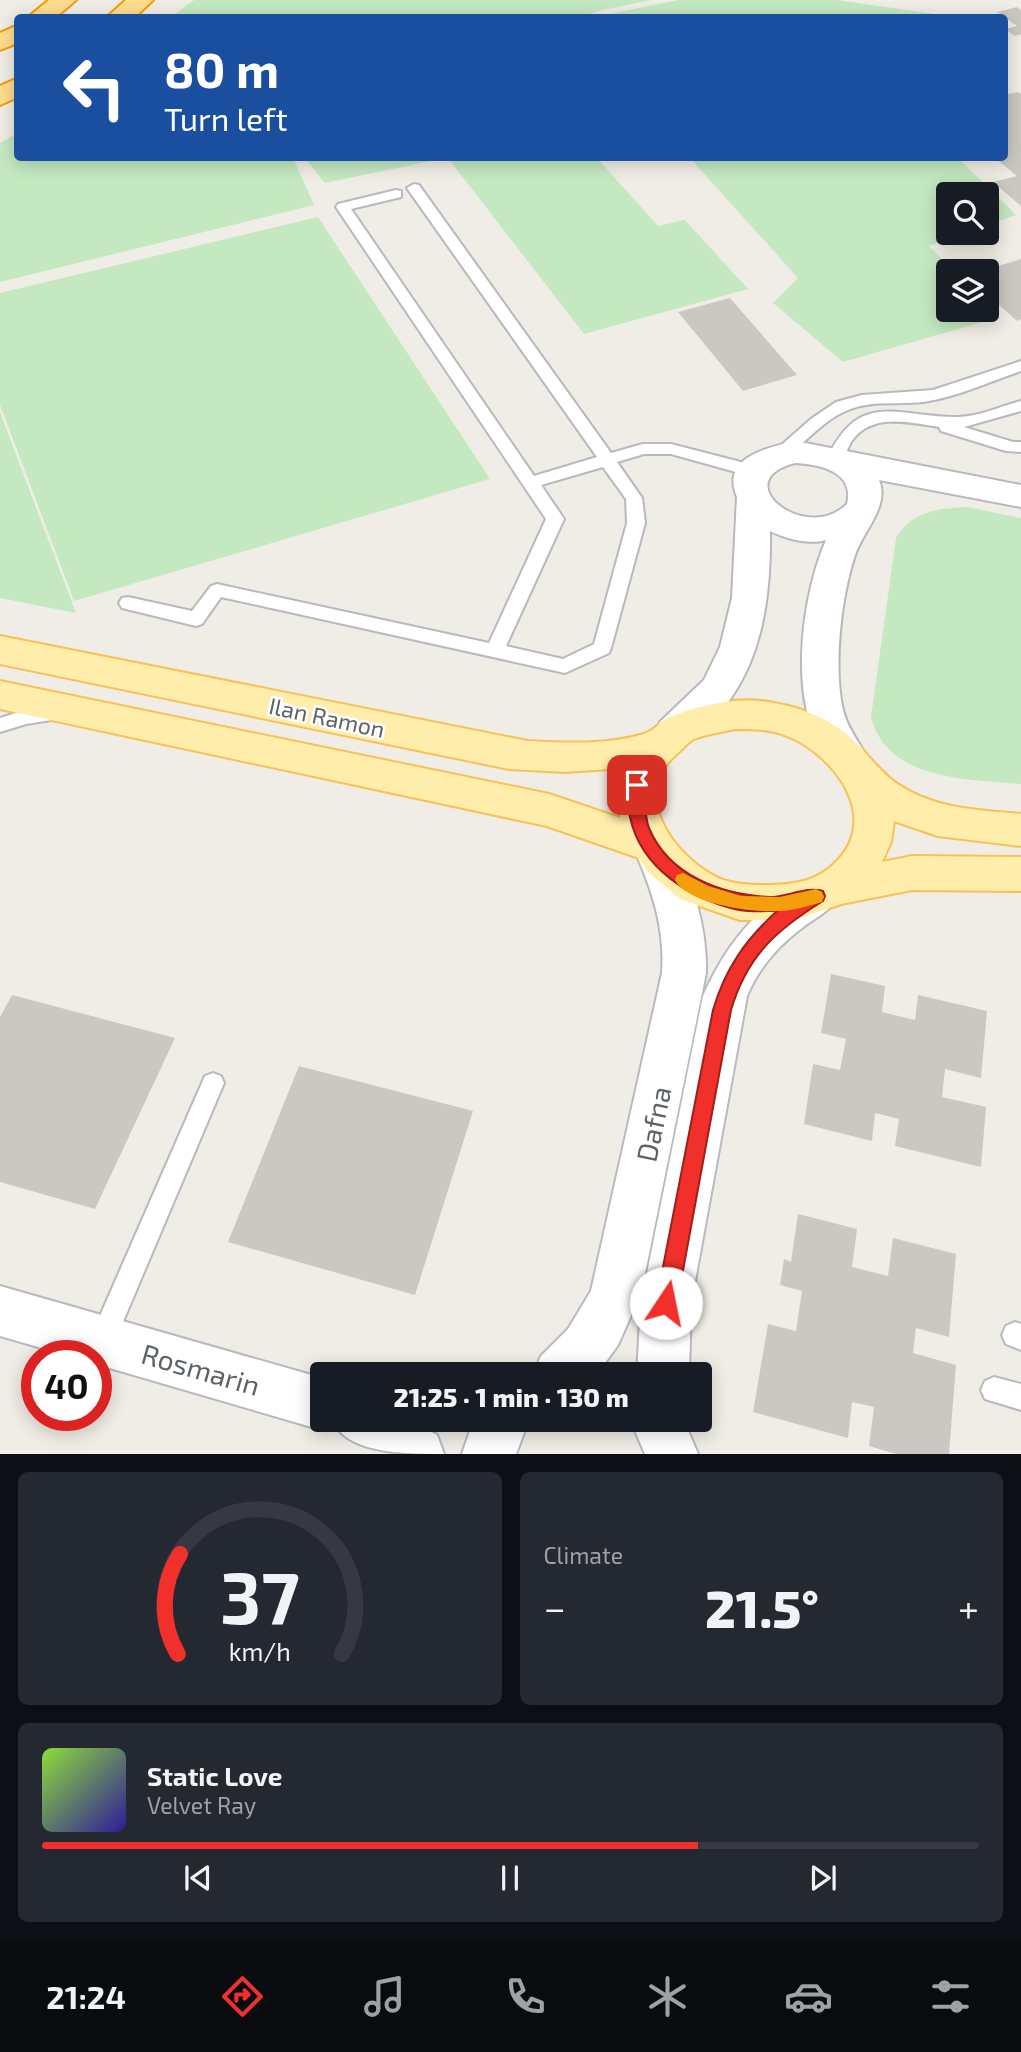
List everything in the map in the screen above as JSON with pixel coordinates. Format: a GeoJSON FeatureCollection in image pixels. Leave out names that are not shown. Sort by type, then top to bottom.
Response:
{"type":"FeatureCollection","features":[{"type":"Feature","properties":{"kind":"highway"},"geometry":{"type":"LineString","coordinates":[[45,14],[64,0]]}},
{"type":"Feature","properties":{"kind":"highway"},"geometry":{"type":"LineString","coordinates":[[123,14],[141,0]]}},
{"type":"Feature","properties":{"kind":"main road","name":"Ilan Ramon"},"geometry":{"type":"LineString","coordinates":[[0,650],[509,754],[547,759],[585,757],[666,739]]}},
{"type":"Feature","properties":{"kind":"main road","name":"Ilan Ramon"},"geometry":{"type":"LineString","coordinates":[[0,695],[549,810],[653,851]]}},
{"type":"Feature","properties":{"kind":"main road"},"geometry":{"type":"LineString","coordinates":[[1021,830],[944,824],[910,813],[883,798],[833,743],[803,726],[753,714],[719,716],[666,739],[640,772],[634,800],[641,829],[653,851],[686,882],[731,901],[780,904],[912,873],[1021,874]]}},
{"type":"Feature","properties":{"kind":"main road"},"geometry":{"type":"LineString","coordinates":[[825,892],[858,867],[872,839],[874,810],[855,767]]}},
{"type":"Feature","properties":{"kind":"street"},"geometry":{"type":"LineString","coordinates":[[761,475],[803,452],[949,484],[1021,496]]}},
{"type":"Feature","properties":{"kind":"street"},"geometry":{"type":"LineString","coordinates":[[837,460],[856,475],[864,486],[866,499],[843,539],[830,576],[819,676],[828,727],[855,767]]}},
{"type":"Feature","properties":{"kind":"street"},"geometry":{"type":"LineString","coordinates":[[761,475],[762,512],[776,521],[802,529],[838,527],[878,495],[896,488],[916,484],[949,484]]}},
{"type":"Feature","properties":{"kind":"street"},"geometry":{"type":"LineString","coordinates":[[666,739],[701,709],[718,688],[739,643],[748,594],[761,475]]}},
{"type":"Feature","properties":{"kind":"street","name":"Dafna"},"geometry":{"type":"LineString","coordinates":[[572,1362],[597,1333],[616,1293],[684,973],[682,920],[653,851]]}},
{"type":"Feature","properties":{"kind":"street","name":"Dafna"},"geometry":{"type":"LineString","coordinates":[[664,1362],[666,1303],[725,996],[736,971],[762,936],[784,916],[825,892]]}},
{"type":"Feature","properties":{"kind":"street","name":"Rosmarin"},"geometry":{"type":"LineString","coordinates":[[0,1311],[99,1340]]}},
{"type":"Feature","properties":{"kind":"street","name":"Rosmarin"},"geometry":{"type":"LineString","coordinates":[[112,1344],[310,1401]]}},
{"type":"Feature","properties":{"kind":"street"},"geometry":{"type":"LineString","coordinates":[[381,1432],[418,1454]]}},
{"type":"Feature","properties":{"kind":"street"},"geometry":{"type":"LineString","coordinates":[[489,1454],[498,1432]]}},
{"type":"Feature","properties":{"kind":"lane"},"geometry":{"type":"LineString","coordinates":[[128,603],[196,619],[217,590],[565,666],[602,648],[636,523],[634,498],[414,188]]}},
{"type":"Feature","properties":{"kind":"lane"},"geometry":{"type":"LineString","coordinates":[[396,194],[343,207],[555,519],[495,650]]}},
{"type":"Feature","properties":{"kind":"lane"},"geometry":{"type":"LineString","coordinates":[[530,483],[643,449],[671,449],[761,475],[839,407],[862,400],[898,396],[923,397],[1021,366]]}},
{"type":"Feature","properties":{"kind":"lane"},"geometry":{"type":"LineString","coordinates":[[898,396],[914,417],[1012,447],[1021,447]]}},
{"type":"Feature","properties":{"kind":"lane"},"geometry":{"type":"LineString","coordinates":[[837,460],[844,436],[859,423],[878,417],[914,417],[958,422],[1021,406]]}},
{"type":"Feature","properties":{"kind":"lane"},"geometry":{"type":"LineString","coordinates":[[0,725],[26,717],[76,711]]}},
{"type":"Feature","properties":{"kind":"lane"},"geometry":{"type":"LineString","coordinates":[[102,1340],[213,1083]]}},
{"type":"Feature","properties":{"kind":"lane"},"geometry":{"type":"LineString","coordinates":[[994,1390],[1021,1396]]}},
{"type":"Feature","properties":{"kind":"green space"},"geometry":{"type":"Polygon","coordinates":[[[194,0],[652,0],[591,14],[175,14],[194,0]]]}},
{"type":"Feature","properties":{"kind":"green space"},"geometry":{"type":"Polygon","coordinates":[[[678,0],[837,0],[935,14],[609,14],[678,0]]]}},
{"type":"Feature","properties":{"kind":"green space"},"geometry":{"type":"Polygon","coordinates":[[[14,135],[14,161],[294,161],[314,205],[0,282],[0,143],[14,135]]]}},
{"type":"Feature","properties":{"kind":"green space"},"geometry":{"type":"Polygon","coordinates":[[[307,161],[430,161],[325,183],[307,161]]]}},
{"type":"Feature","properties":{"kind":"green space"},"geometry":{"type":"Polygon","coordinates":[[[450,161],[600,161],[658,226],[685,220],[748,289],[584,334],[450,161]]]}},
{"type":"Feature","properties":{"kind":"green space"},"geometry":{"type":"Polygon","coordinates":[[[693,161],[961,161],[982,182],[936,182],[936,243],[929,246],[942,259],[936,259],[936,322],[983,322],[843,362],[773,303],[798,278],[693,161]]]}},
{"type":"Feature","properties":{"kind":"green space"},"geometry":{"type":"Polygon","coordinates":[[[999,198],[1016,215],[999,221],[999,198]]]}},
{"type":"Feature","properties":{"kind":"green space"},"geometry":{"type":"Polygon","coordinates":[[[318,217],[490,479],[74,601],[0,405],[0,293],[318,217]]]}},
{"type":"Feature","properties":{"kind":"green space"},"geometry":{"type":"Polygon","coordinates":[[[0,412],[76,613],[0,598],[0,412]]]}},
{"type":"Feature","properties":{"kind":"green space"},"geometry":{"type":"Polygon","coordinates":[[[968,507],[1021,518],[1021,784],[954,777],[932,773],[912,765],[894,754],[880,738],[871,717],[896,538],[910,522],[927,513],[968,507]]]}},
{"type":"Feature","properties":{"kind":"building"},"geometry":{"type":"Polygon","coordinates":[[[1017,7],[1021,10],[1021,34],[1015,36],[1008,31],[1008,28],[1017,26],[1008,20],[1008,14],[997,12],[1017,7]]]}},
{"type":"Feature","properties":{"kind":"building"},"geometry":{"type":"Polygon","coordinates":[[[1018,92],[1021,94],[1021,206],[999,187],[999,182],[993,182],[1017,176],[999,161],[1008,161],[1008,94],[1018,92]]]}},
{"type":"Feature","properties":{"kind":"building"},"geometry":{"type":"Polygon","coordinates":[[[1021,259],[1021,319],[1017,321],[999,305],[999,266],[1021,259]]]}},
{"type":"Feature","properties":{"kind":"building"},"geometry":{"type":"Polygon","coordinates":[[[730,298],[797,375],[743,391],[678,312],[730,298]]]}},
{"type":"Feature","properties":{"kind":"building"},"geometry":{"type":"Polygon","coordinates":[[[831,974],[885,986],[882,1012],[915,1020],[918,995],[987,1011],[981,1078],[945,1069],[942,1097],[986,1107],[981,1167],[895,1146],[899,1119],[875,1113],[872,1141],[804,1124],[813,1064],[840,1070],[846,1039],[821,1033],[831,974]]]}},
{"type":"Feature","properties":{"kind":"building"},"geometry":{"type":"Polygon","coordinates":[[[12,995],[175,1038],[95,1209],[0,1182],[0,1017],[12,995]]]}},
{"type":"Feature","properties":{"kind":"building"},"geometry":{"type":"Polygon","coordinates":[[[299,1066],[473,1111],[415,1295],[228,1242],[299,1066]]]}},
{"type":"Feature","properties":{"kind":"building"},"geometry":{"type":"Polygon","coordinates":[[[798,1214],[857,1229],[852,1267],[888,1276],[893,1238],[956,1254],[949,1337],[916,1328],[913,1353],[956,1365],[949,1454],[896,1454],[869,1446],[874,1407],[852,1402],[848,1438],[753,1412],[768,1324],[796,1331],[802,1291],[780,1285],[784,1259],[791,1262],[798,1214]]]}},
{"type":"Feature","properties":{"kind":"slow traffic"},"geometry":{"type":"LineString","coordinates":[[683,880],[703,891],[741,903],[780,904],[816,897]]}},
{"type":"Feature","properties":{"kind":"route"},"geometry":{"type":"LineString","coordinates":[[637,785],[634,800],[641,829],[648,844],[671,871],[686,882],[703,891],[741,903],[780,904],[817,896],[784,916],[762,936],[736,971],[725,996],[666,1303]]}}]}
